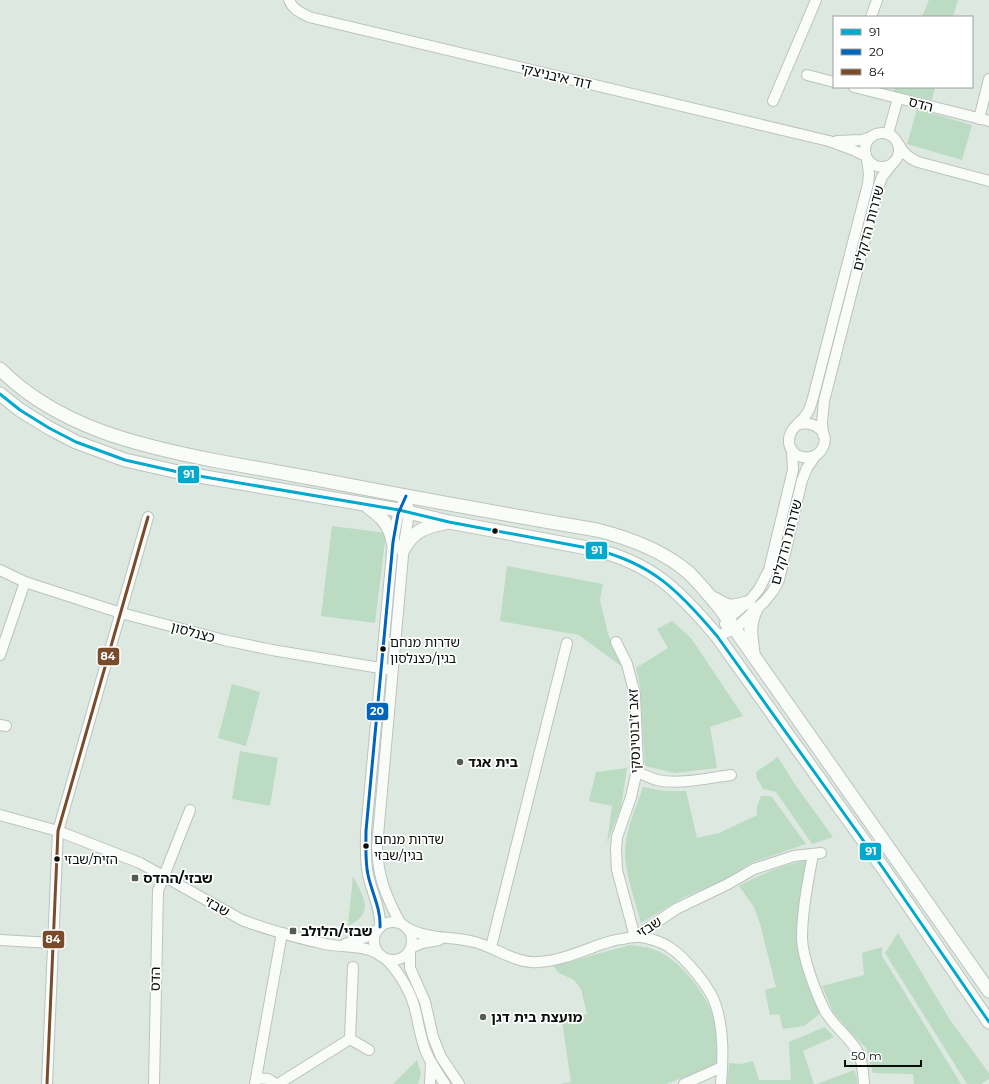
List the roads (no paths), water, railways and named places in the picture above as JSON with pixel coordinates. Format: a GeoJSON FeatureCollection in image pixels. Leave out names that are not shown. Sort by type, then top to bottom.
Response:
{"type":"FeatureCollection","features":[{"type":"Feature","properties":{"kind":"main road"},"geometry":{"type":"LineString","coordinates":[[0,369],[31,394],[58,412],[84,425],[130,441],[198,457],[597,530],[621,536],[647,547],[668,559],[688,572],[709,595],[731,624],[989,991]]}},
{"type":"Feature","properties":{"kind":"main road"},"geometry":{"type":"LineString","coordinates":[[0,394],[20,410],[49,428],[76,442],[125,460],[187,474],[404,512],[593,549],[633,562],[653,573],[677,591],[717,636],[883,868],[989,1022]]}},
{"type":"Feature","properties":{"kind":"main road"},"geometry":{"type":"LineString","coordinates":[[367,506],[384,518],[398,546],[429,526],[449,522]]}},
{"type":"Feature","properties":{"kind":"main road"},"geometry":{"type":"LineString","coordinates":[[709,595],[730,606],[751,606],[750,633],[754,656]]}},
{"type":"Feature","properties":{"kind":"street","name":"דוד איבניצקי"},"geometry":{"type":"LineString","coordinates":[[289,0],[292,7],[298,12],[309,16],[829,141],[851,149],[867,158]]}},
{"type":"Feature","properties":{"kind":"street"},"geometry":{"type":"LineString","coordinates":[[773,101],[816,0]]}},
{"type":"Feature","properties":{"kind":"street"},"geometry":{"type":"LineString","coordinates":[[871,16],[877,0]]}},
{"type":"Feature","properties":{"kind":"street"},"geometry":{"type":"LineString","coordinates":[[807,75],[833,82]]}},
{"type":"Feature","properties":{"kind":"street"},"geometry":{"type":"LineString","coordinates":[[984,120],[989,79]]}},
{"type":"Feature","properties":{"kind":"street","name":"הדס"},"geometry":{"type":"LineString","coordinates":[[858,88],[984,120]]}},
{"type":"Feature","properties":{"kind":"street"},"geometry":{"type":"LineString","coordinates":[[888,134],[898,98]]}},
{"type":"Feature","properties":{"kind":"street"},"geometry":{"type":"LineString","coordinates":[[918,162],[893,164],[883,168],[879,167],[870,163],[867,158],[865,149],[866,144],[878,133],[888,134],[897,140],[904,154],[910,159],[989,181]]}},
{"type":"Feature","properties":{"kind":"street","name":"דוד איבניצקי"},"geometry":{"type":"LineString","coordinates":[[829,141],[854,141],[871,138]]}},
{"type":"Feature","properties":{"kind":"street"},"geometry":{"type":"LineString","coordinates":[[893,164],[899,156],[899,146]]}},
{"type":"Feature","properties":{"kind":"street","name":"שדרות הדקלים"},"geometry":{"type":"LineString","coordinates":[[797,425],[807,414],[813,398],[868,184],[870,174],[867,158]]}},
{"type":"Feature","properties":{"kind":"street","name":"שדרות הדקלים"},"geometry":{"type":"LineString","coordinates":[[823,435],[822,414],[826,393],[879,185],[882,177],[893,164]]}},
{"type":"Feature","properties":{"kind":"street"},"geometry":{"type":"LineString","coordinates":[[803,423],[812,424],[821,430],[823,435],[823,446],[816,455],[811,458],[801,457],[792,450],[790,445],[790,434],[797,425],[803,423]]}},
{"type":"Feature","properties":{"kind":"street","name":"שדרות הדקלים"},"geometry":{"type":"LineString","coordinates":[[751,606],[772,561],[793,470],[792,450]]}},
{"type":"Feature","properties":{"kind":"street","name":"שדרות הדקלים"},"geometry":{"type":"LineString","coordinates":[[717,636],[751,606],[773,591],[779,580],[802,480],[807,468],[816,455]]}},
{"type":"Feature","properties":{"kind":"street"},"geometry":{"type":"LineString","coordinates":[[406,496],[382,668],[366,847],[368,874],[379,910],[379,928],[375,934],[374,946],[402,982],[414,1006],[422,1041],[431,1063],[445,1084]]}},
{"type":"Feature","properties":{"kind":"street"},"geometry":{"type":"LineString","coordinates":[[47,1084],[58,832],[148,517]]}},
{"type":"Feature","properties":{"kind":"street"},"geometry":{"type":"LineString","coordinates":[[398,546],[392,669],[376,847],[382,886],[403,926],[412,938],[410,968],[425,1002],[433,1037],[441,1057],[458,1084]]}},
{"type":"Feature","properties":{"kind":"street","name":"כצנלסון"},"geometry":{"type":"LineString","coordinates":[[0,570],[25,582],[121,613],[224,640],[272,650],[392,669]]}},
{"type":"Feature","properties":{"kind":"street"},"geometry":{"type":"LineString","coordinates":[[0,655],[25,582]]}},
{"type":"Feature","properties":{"kind":"street","name":"זאב ז'בוטינסקי"},"geometry":{"type":"LineString","coordinates":[[616,642],[627,664],[635,695],[638,766],[631,797],[617,837],[616,849],[617,870],[635,937]]}},
{"type":"Feature","properties":{"kind":"street"},"geometry":{"type":"LineString","coordinates":[[491,947],[567,643]]}},
{"type":"Feature","properties":{"kind":"street"},"geometry":{"type":"LineString","coordinates":[[637,772],[656,780],[670,782],[731,775]]}},
{"type":"Feature","properties":{"kind":"street","name":"הדס"},"geometry":{"type":"LineString","coordinates":[[154,1084],[158,891],[190,810]]}},
{"type":"Feature","properties":{"kind":"street"},"geometry":{"type":"LineString","coordinates":[[0,816],[58,832]]}},
{"type":"Feature","properties":{"kind":"street","name":"שבזי"},"geometry":{"type":"LineString","coordinates":[[58,832],[140,863],[242,920],[282,933],[337,946],[362,948],[376,952],[384,958]]}},
{"type":"Feature","properties":{"kind":"street","name":"שבזי"},"geometry":{"type":"LineString","coordinates":[[403,926],[413,932],[446,939],[476,942],[521,960],[536,962],[549,961],[620,939],[635,937],[676,909],[728,884],[754,869],[794,856],[817,853],[806,890],[802,940],[815,989],[826,1012],[859,1054],[864,1084]]}},
{"type":"Feature","properties":{"kind":"street"},"geometry":{"type":"LineString","coordinates":[[337,946],[366,937],[388,923],[403,926]]}},
{"type":"Feature","properties":{"kind":"street"},"geometry":{"type":"LineString","coordinates":[[282,933],[256,1081],[268,1079],[277,1084],[350,1039]]}},
{"type":"Feature","properties":{"kind":"street"},"geometry":{"type":"LineString","coordinates":[[635,937],[656,941],[669,947],[695,971],[709,991],[716,1005],[720,1027],[723,1052],[721,1084]]}},
{"type":"Feature","properties":{"kind":"street","name":"שבזי"},"geometry":{"type":"LineString","coordinates":[[410,950],[422,943],[446,939]]}},
{"type":"Feature","properties":{"kind":"street"},"geometry":{"type":"LineString","coordinates":[[0,940],[52,943]]}},
{"type":"Feature","properties":{"kind":"street"},"geometry":{"type":"LineString","coordinates":[[384,958],[393,960],[400,959],[410,950]]}},
{"type":"Feature","properties":{"kind":"street"},"geometry":{"type":"LineString","coordinates":[[350,1039],[353,967]]}},
{"type":"Feature","properties":{"kind":"street"},"geometry":{"type":"LineString","coordinates":[[350,1039],[369,1050]]}},
{"type":"Feature","properties":{"kind":"street"},"geometry":{"type":"LineString","coordinates":[[430,1084],[431,1063]]}},
{"type":"Feature","properties":{"kind":"street"},"geometry":{"type":"LineString","coordinates":[[684,1084],[722,1067]]}},
{"type":"Feature","properties":{"kind":"place","name":"שדרות מנחם בגין/כצנלסון"},"geometry":{"type":"Point","coordinates":[383,649]}},
{"type":"Feature","properties":{"kind":"place","name":"בית אגד"},"geometry":{"type":"Point","coordinates":[460,762]}},
{"type":"Feature","properties":{"kind":"place","name":"שדרות מנחם בגין/שבזי"},"geometry":{"type":"Point","coordinates":[366,846]}},
{"type":"Feature","properties":{"kind":"place","name":"הזית/שבזי"},"geometry":{"type":"Point","coordinates":[57,859]}},
{"type":"Feature","properties":{"kind":"place","name":"שבזי/ההדס"},"geometry":{"type":"Point","coordinates":[135,878]}},
{"type":"Feature","properties":{"kind":"place","name":"שבזי/הלולב"},"geometry":{"type":"Point","coordinates":[293,931]}},
{"type":"Feature","properties":{"kind":"place","name":"מועצת בית דגן"},"geometry":{"type":"Point","coordinates":[483,1017]}}]}
